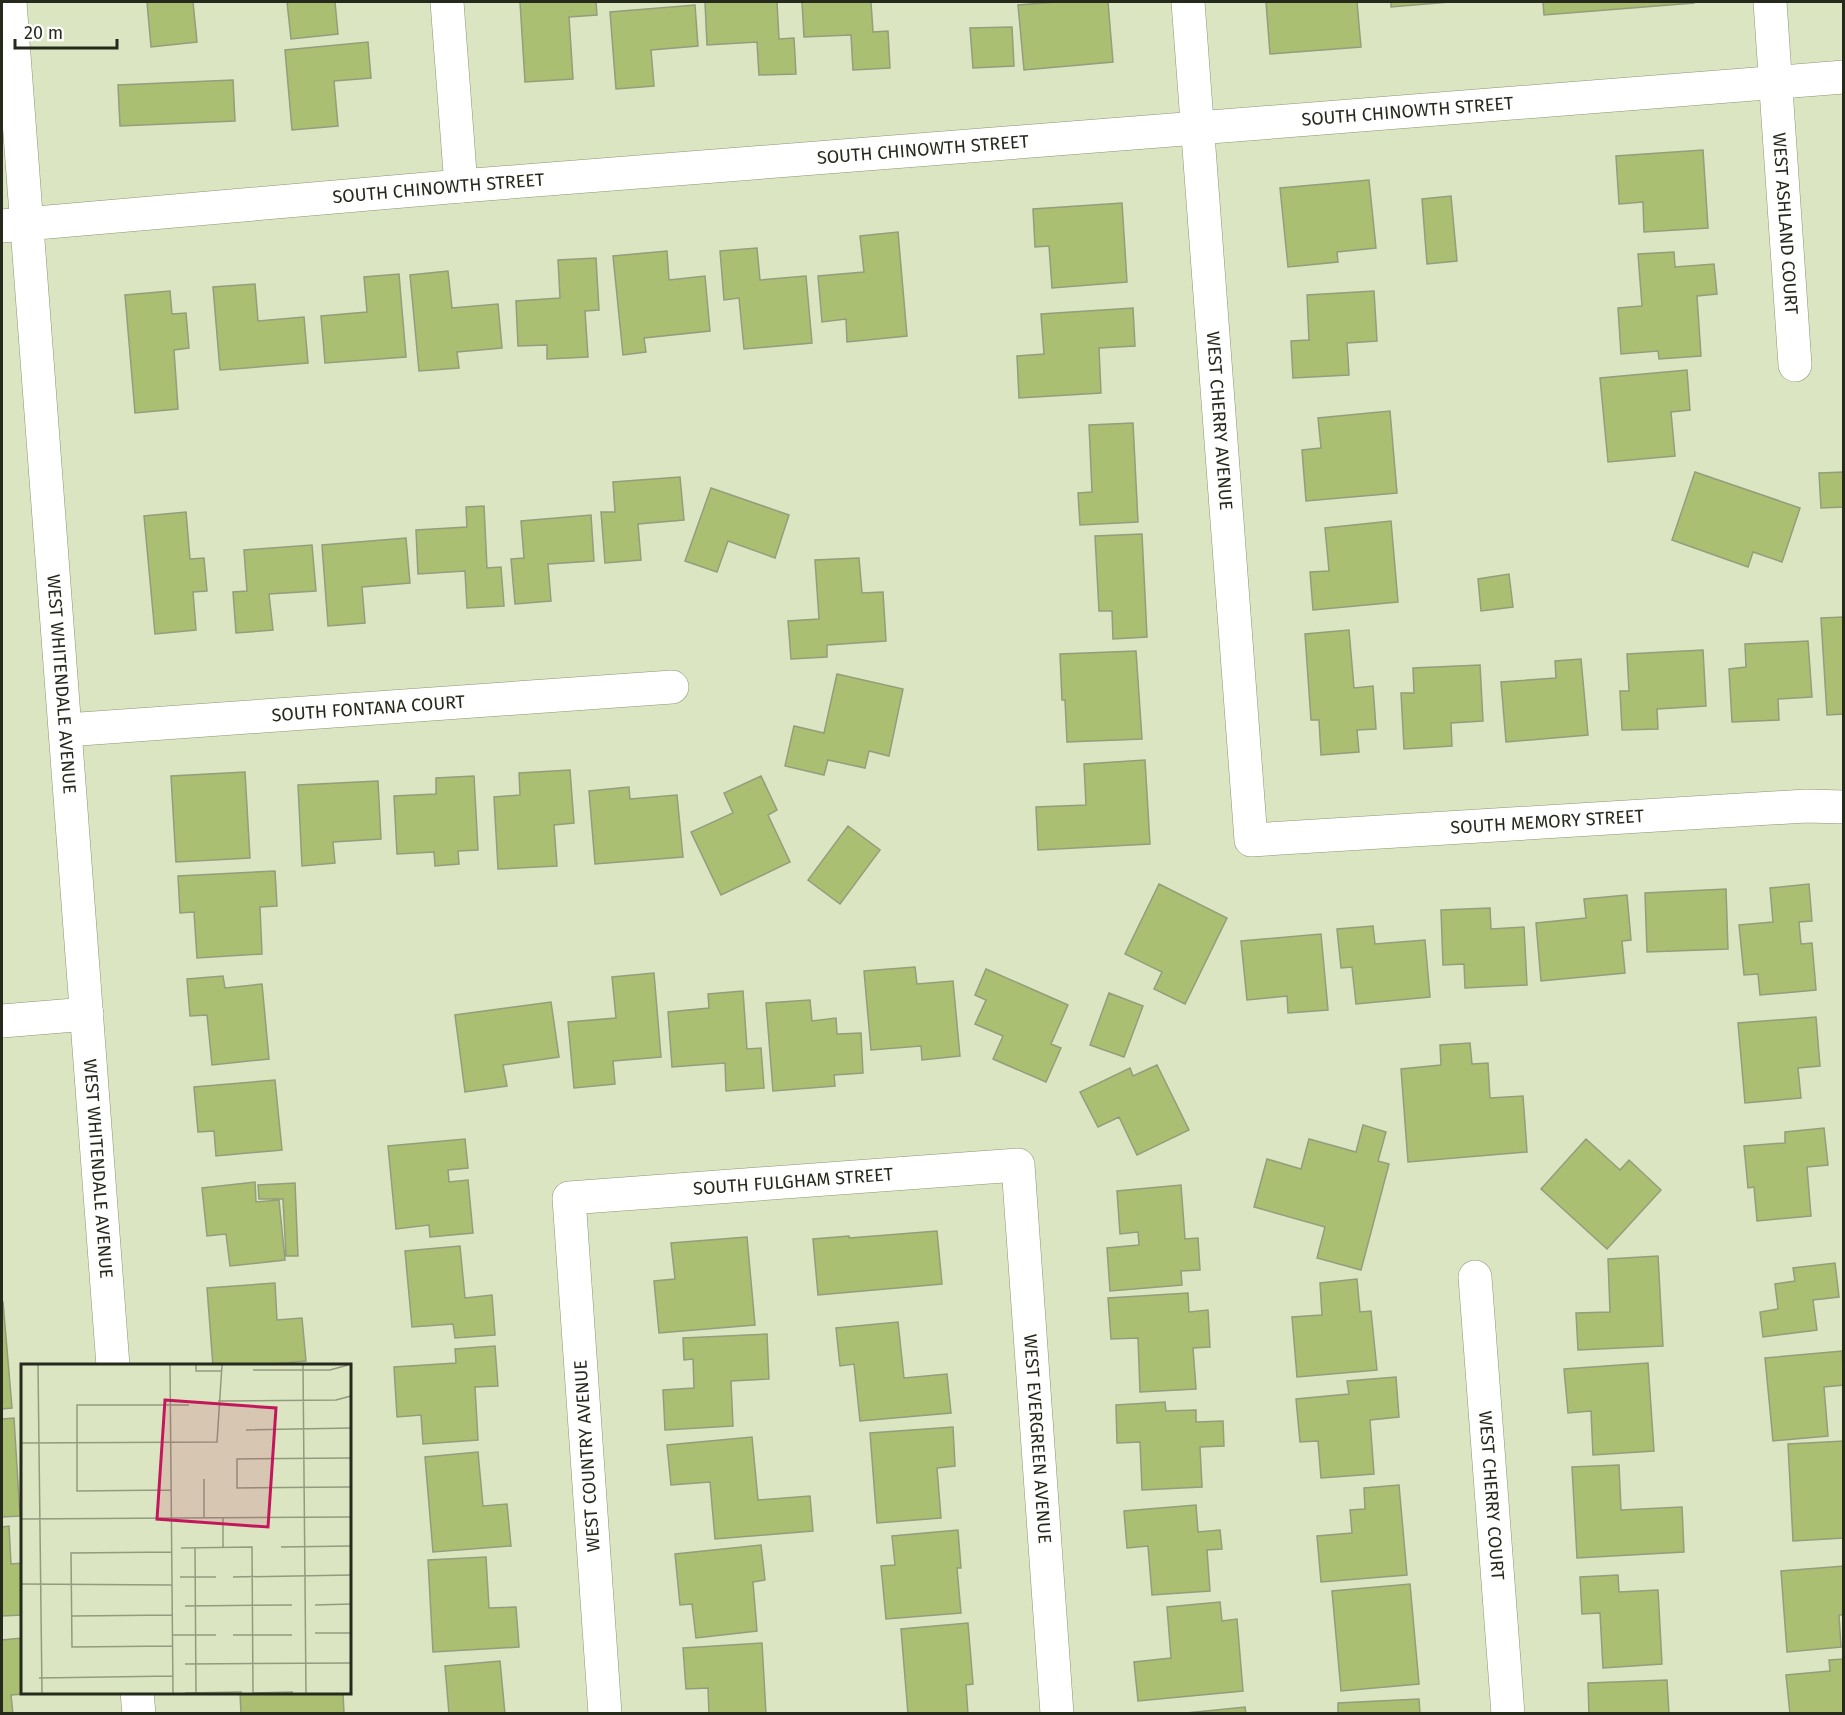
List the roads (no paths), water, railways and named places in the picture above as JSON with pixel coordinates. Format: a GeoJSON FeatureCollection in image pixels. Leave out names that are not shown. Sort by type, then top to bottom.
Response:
{"type":"FeatureCollection","features":[{"type":"Feature","properties":{"kind":"street","name":"WEST WHITENDALE AVENUE"},"geometry":{"type":"LineString","coordinates":[[10,2],[14,225],[66,730],[113,1364]]}},
{"type":"Feature","properties":{"kind":"street"},"geometry":{"type":"LineString","coordinates":[[447,2],[461,186]]}},
{"type":"Feature","properties":{"kind":"street","name":"WEST CHERRY AVENUE"},"geometry":{"type":"LineString","coordinates":[[1188,2],[1251,840]]}},
{"type":"Feature","properties":{"kind":"street","name":"WEST ASHLAND COURT"},"geometry":{"type":"LineString","coordinates":[[1770,2],[1795,365]]}},
{"type":"Feature","properties":{"kind":"street","name":"SOUTH CHINOWTH STREET"},"geometry":{"type":"LineString","coordinates":[[14,225],[461,186],[1844,77]]}},
{"type":"Feature","properties":{"kind":"street","name":"SOUTH FONTANA COURT"},"geometry":{"type":"LineString","coordinates":[[66,730],[672,687]]}},
{"type":"Feature","properties":{"kind":"street","name":"SOUTH MEMORY STREET"},"geometry":{"type":"LineString","coordinates":[[1251,840],[1806,806],[1844,807]]}},
{"type":"Feature","properties":{"kind":"street"},"geometry":{"type":"LineString","coordinates":[[2,1021],[87,1014]]}},
{"type":"Feature","properties":{"kind":"street","name":"SOUTH FULGHAM STREET"},"geometry":{"type":"LineString","coordinates":[[569,1198],[1018,1165]]}},
{"type":"Feature","properties":{"kind":"street","name":"WEST EVERGREEN AVENUE"},"geometry":{"type":"LineString","coordinates":[[1018,1165],[1057,1713]]}},
{"type":"Feature","properties":{"kind":"street","name":"WEST COUNTRY AVENUE"},"geometry":{"type":"LineString","coordinates":[[569,1198],[605,1713]]}},
{"type":"Feature","properties":{"kind":"street","name":"WEST CHERRY COURT"},"geometry":{"type":"LineString","coordinates":[[1475,1277],[1508,1713]]}},
{"type":"Feature","properties":{"kind":"street"},"geometry":{"type":"LineString","coordinates":[[137,1694],[139,1713]]}}]}
